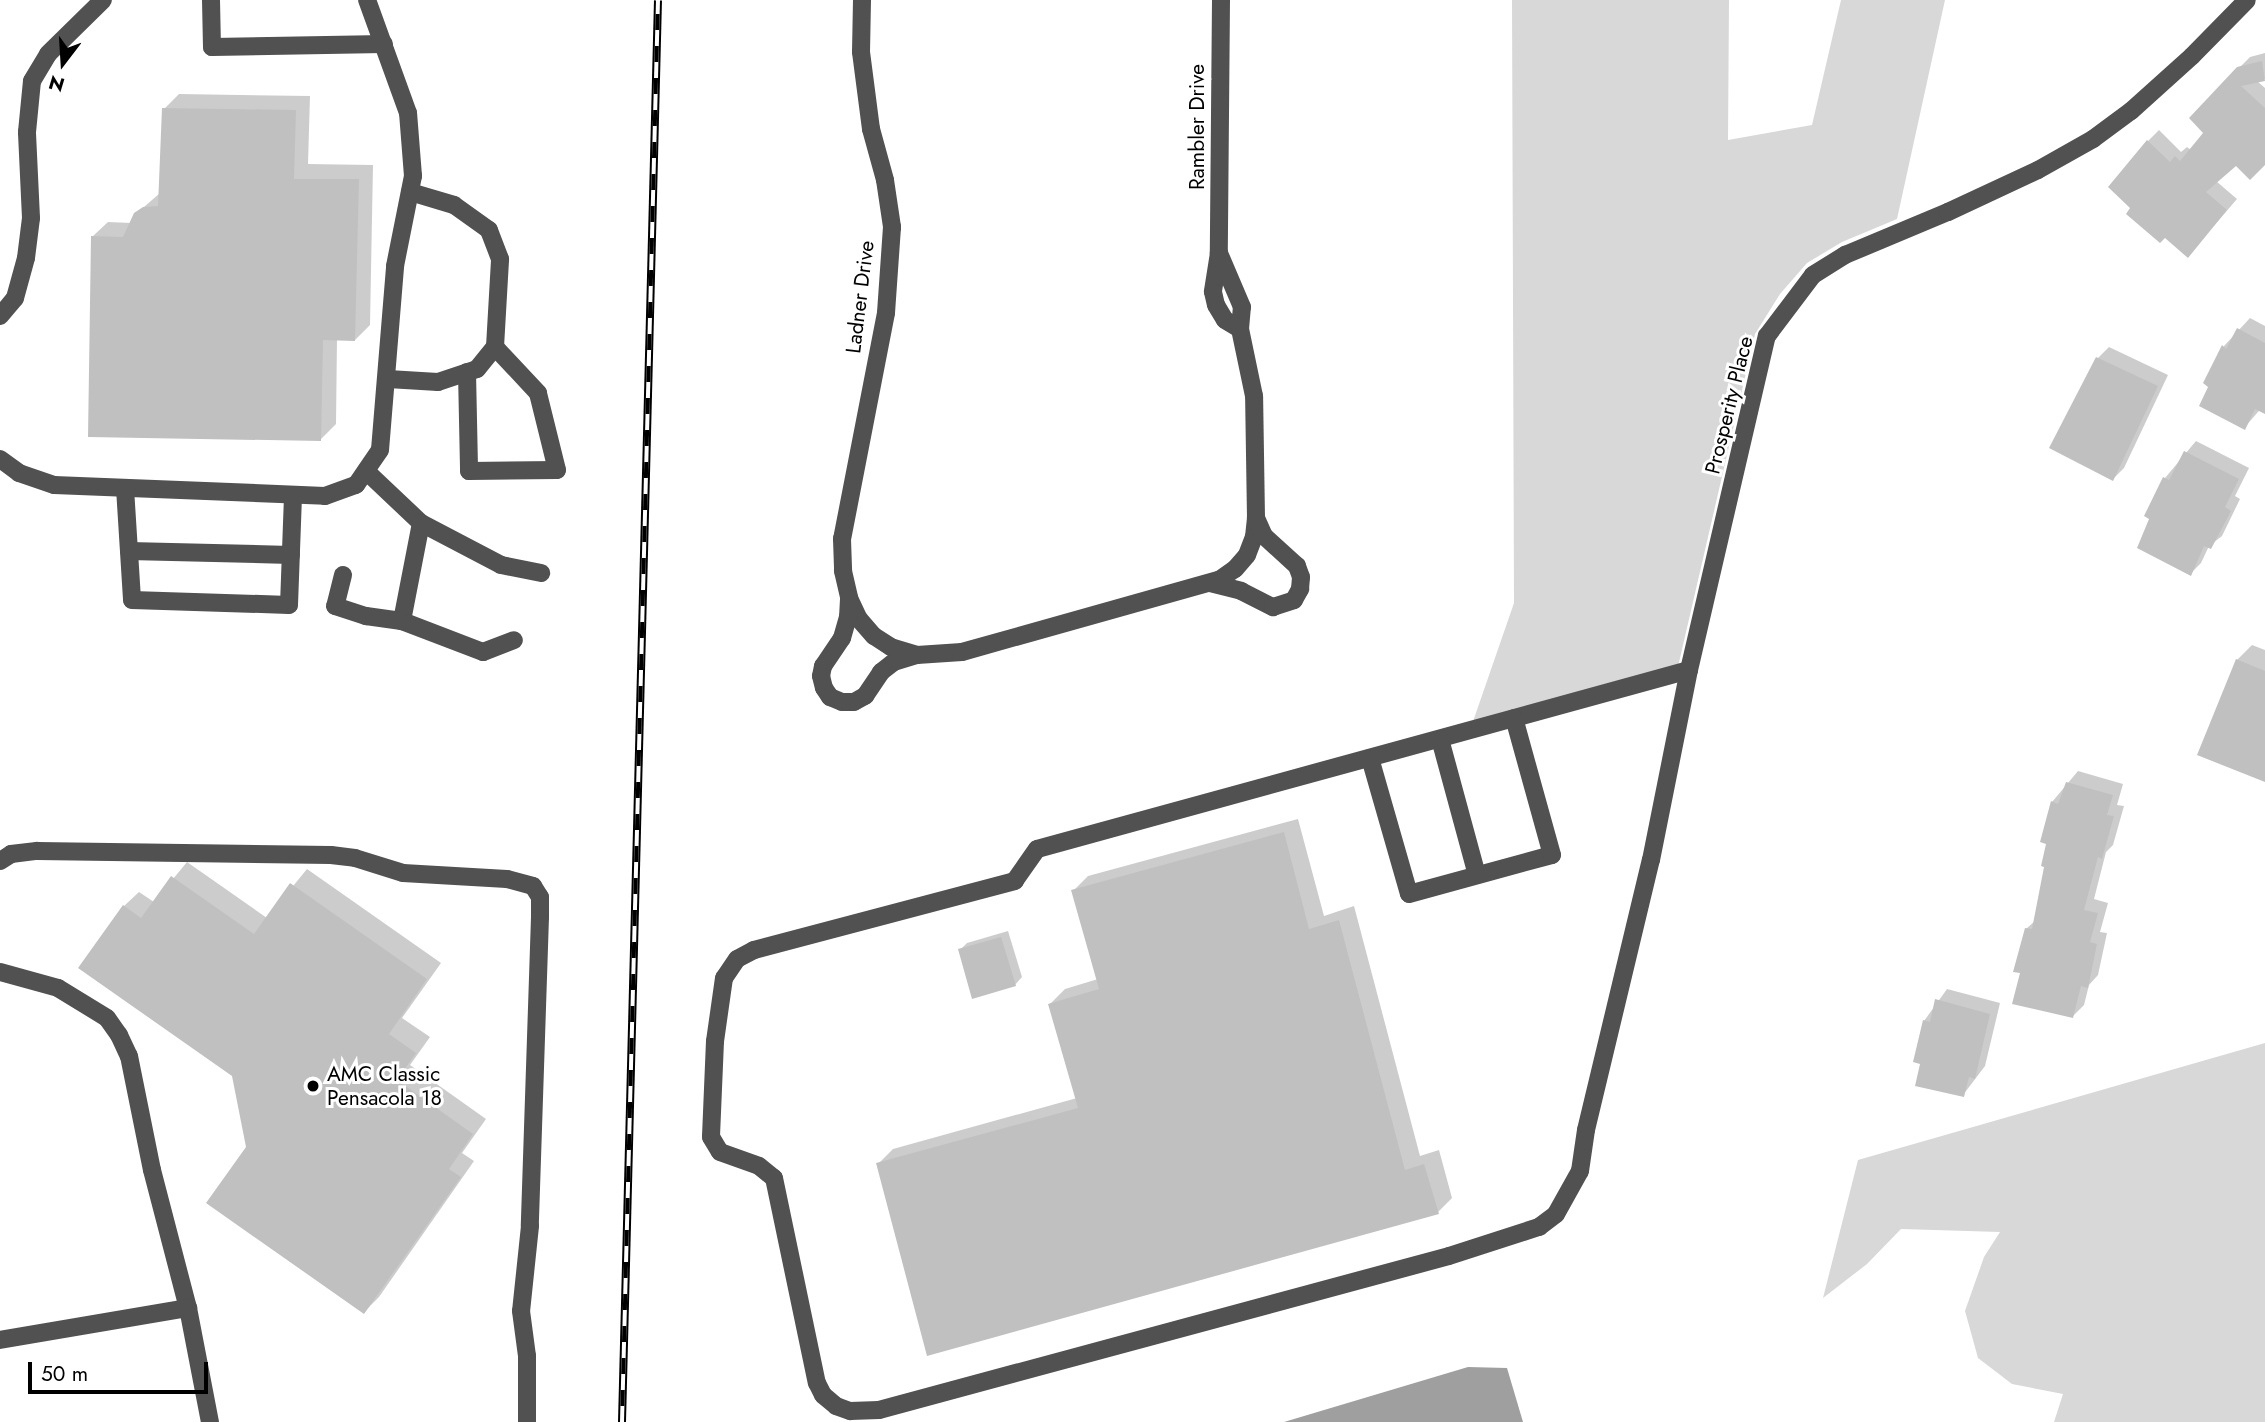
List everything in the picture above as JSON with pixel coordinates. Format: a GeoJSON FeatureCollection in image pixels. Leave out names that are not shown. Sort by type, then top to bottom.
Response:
{"type":"FeatureCollection","features":[{"type":"Feature","properties":{"kind":"street"},"geometry":{"type":"LineString","coordinates":[[0,316],[15,298],[26,258],[31,218],[27,132],[32,81],[48,54],[103,0]]}},
{"type":"Feature","properties":{"kind":"street"},"geometry":{"type":"LineString","coordinates":[[211,0],[212,47],[384,44]]}},
{"type":"Feature","properties":{"kind":"street"},"geometry":{"type":"LineString","coordinates":[[0,459],[19,473],[54,485],[325,496],[356,485],[380,450],[388,379],[395,266],[413,177],[408,113],[368,0]]}},
{"type":"Feature","properties":{"kind":"street","name":"Ladner Drive"},"geometry":{"type":"LineString","coordinates":[[862,0],[861,52],[870,129],[885,180],[892,227],[886,313],[842,539],[843,571],[849,598],[859,619],[874,636],[891,647],[917,655]]}},
{"type":"Feature","properties":{"kind":"street","name":"Rambler Drive"},"geometry":{"type":"LineString","coordinates":[[1210,583],[1227,575],[1247,555],[1254,537],[1256,518],[1254,396],[1240,329],[1242,307],[1219,253],[1221,0]]}},
{"type":"Feature","properties":{"kind":"street","name":"Prosperity Place"},"geometry":{"type":"LineString","coordinates":[[1370,758],[1037,849],[1015,881],[754,950],[737,958],[724,978],[715,1041],[711,1137],[720,1152],[760,1166],[774,1178],[817,1383],[836,1406],[860,1412],[879,1410],[1228,1317],[1539,1227],[1556,1214],[1580,1171],[1586,1130],[1651,860],[1689,670],[1767,336],[1788,303],[1813,275],[1845,255],[1948,212],[2038,170],[2093,139],[2182,65],[2246,0]]}},
{"type":"Feature","properties":{"kind":"street"},"geometry":{"type":"LineString","coordinates":[[388,379],[438,383],[477,369],[495,347],[500,259],[489,230],[454,205],[410,192]]}},
{"type":"Feature","properties":{"kind":"street"},"geometry":{"type":"LineString","coordinates":[[467,372],[469,471],[557,470],[538,393],[495,347]]}},
{"type":"Feature","properties":{"kind":"street"},"geometry":{"type":"LineString","coordinates":[[366,471],[421,523],[501,565],[541,573]]}},
{"type":"Feature","properties":{"kind":"street"},"geometry":{"type":"LineString","coordinates":[[125,488],[132,600],[289,605],[293,495]]}},
{"type":"Feature","properties":{"kind":"street"},"geometry":{"type":"LineString","coordinates":[[1210,583],[1241,591],[1273,607],[1294,600],[1300,589],[1301,577],[1297,566],[1272,546],[1256,518]]}},
{"type":"Feature","properties":{"kind":"street"},"geometry":{"type":"LineString","coordinates":[[402,621],[421,523]]}},
{"type":"Feature","properties":{"kind":"street"},"geometry":{"type":"LineString","coordinates":[[129,551],[291,555]]}},
{"type":"Feature","properties":{"kind":"street"},"geometry":{"type":"LineString","coordinates":[[343,575],[335,606],[366,616],[402,621],[483,652],[514,640]]}},
{"type":"Feature","properties":{"kind":"street","name":"Ladner Drive"},"geometry":{"type":"LineString","coordinates":[[849,598],[848,618],[842,638],[823,666],[821,676],[830,697],[842,702],[854,702],[865,696],[881,672],[894,662],[917,655],[962,652],[1210,583]]}},
{"type":"Feature","properties":{"kind":"street"},"geometry":{"type":"LineString","coordinates":[[1514,718],[1552,855],[1409,894],[1370,758],[1440,739],[1514,718],[1689,670]]}},
{"type":"Feature","properties":{"kind":"street"},"geometry":{"type":"LineString","coordinates":[[1440,739],[1477,875]]}},
{"type":"Feature","properties":{"kind":"street"},"geometry":{"type":"LineString","coordinates":[[0,861],[11,854],[37,851],[331,855],[355,858],[403,873],[507,879],[533,887],[540,897],[530,1226],[521,1311],[527,1356],[527,1422]]}},
{"type":"Feature","properties":{"kind":"street"},"geometry":{"type":"LineString","coordinates":[[0,972],[58,988],[107,1018],[129,1056],[152,1170],[188,1308],[210,1422]]}},
{"type":"Feature","properties":{"kind":"street"},"geometry":{"type":"LineString","coordinates":[[0,1340],[188,1308]]}},
{"type":"Feature","properties":{"kind":"shaded area"},"geometry":{"type":"Polygon","coordinates":[[[1512,0],[1729,0],[1728,140],[1812,125],[1841,0],[1945,0],[1897,219],[1842,242],[1807,263],[1780,294],[1755,334],[1677,671],[1469,733],[1514,603],[1512,0]]]}},
{"type":"Feature","properties":{"kind":"shaded area"},"geometry":{"type":"Polygon","coordinates":[[[2265,1043],[2265,1422],[2054,1422],[2063,1394],[2012,1384],[1978,1358],[1965,1311],[1984,1257],[2000,1232],[1901,1229],[1867,1264],[1823,1298],[1858,1160],[2265,1043]]]}},
{"type":"Feature","properties":{"kind":"shaded area"},"geometry":{"type":"Polygon","coordinates":[[[1468,1367],[1507,1368],[1523,1422],[1284,1422],[1468,1367]]]}},
{"type":"Feature","properties":{"kind":"building"},"geometry":{"type":"Polygon","coordinates":[[[2262,61],[2265,81],[2241,86],[2265,108],[2265,165],[2250,180],[2236,166],[2206,192],[2227,210],[2188,258],[2165,238],[2160,243],[2126,214],[2130,208],[2108,187],[2147,140],[2170,162],[2175,156],[2180,161],[2203,133],[2189,118],[2237,67],[2262,61]]]}},
{"type":"Feature","properties":{"kind":"building"},"geometry":{"type":"Polygon","coordinates":[[[162,108],[296,110],[294,179],[359,179],[355,341],[323,340],[321,441],[88,437],[91,236],[123,237],[134,213],[143,207],[158,206],[162,108]]]}},
{"type":"Feature","properties":{"kind":"building"},"geometry":{"type":"Polygon","coordinates":[[[2237,328],[2265,343],[2265,414],[2255,409],[2245,430],[2199,406],[2208,387],[2203,383],[2222,345],[2226,349],[2237,328]]]}},
{"type":"Feature","properties":{"kind":"building"},"geometry":{"type":"Polygon","coordinates":[[[2096,357],[2158,386],[2113,481],[2049,448],[2096,357]]]}},
{"type":"Feature","properties":{"kind":"building"},"geometry":{"type":"Polygon","coordinates":[[[2184,451],[2239,479],[2225,507],[2231,511],[2211,549],[2204,546],[2191,576],[2137,548],[2149,519],[2144,516],[2163,477],[2169,480],[2184,451]]]}},
{"type":"Feature","properties":{"kind":"building"},"geometry":{"type":"Polygon","coordinates":[[[2236,659],[2265,671],[2265,782],[2197,755],[2236,659]]]}},
{"type":"Feature","properties":{"kind":"building"},"geometry":{"type":"Polygon","coordinates":[[[2066,782],[2113,795],[2107,815],[2114,816],[2102,859],[2098,857],[2084,910],[2098,913],[2090,942],[2097,944],[2088,988],[2081,986],[2073,1018],[2012,1004],[2020,973],[2013,972],[2025,928],[2032,929],[2044,867],[2041,866],[2046,844],[2040,842],[2051,801],[2058,804],[2066,782]]]}},
{"type":"Feature","properties":{"kind":"building"},"geometry":{"type":"Polygon","coordinates":[[[1284,832],[1309,929],[1339,920],[1405,1170],[1424,1164],[1439,1214],[927,1356],[876,1163],[1078,1108],[1048,1004],[1099,989],[1071,890],[1284,832]]]}},
{"type":"Feature","properties":{"kind":"building","name":"AMC Classic Pensacola 18"},"geometry":{"type":"Polygon","coordinates":[[[171,876],[254,934],[290,883],[427,979],[389,1034],[416,1053],[397,1080],[473,1134],[449,1169],[461,1177],[364,1314],[206,1203],[246,1147],[232,1076],[78,968],[123,905],[141,918],[171,876]]]}},
{"type":"Feature","properties":{"kind":"building"},"geometry":{"type":"Polygon","coordinates":[[[1001,937],[1016,986],[972,999],[958,949],[1001,937]]]}},
{"type":"Feature","properties":{"kind":"building"},"geometry":{"type":"Polygon","coordinates":[[[1935,999],[1990,1014],[1975,1079],[1969,1077],[1964,1097],[1915,1086],[1920,1064],[1913,1062],[1923,1020],[1930,1022],[1935,999]]]}},
{"type":"Feature","properties":{"kind":"railway"},"geometry":{"type":"LineString","coordinates":[[622,1422],[658,0]]}},
{"type":"Feature","properties":{"kind":"place","name":"AMC Classic Pensacola 18"},"geometry":{"type":"Point","coordinates":[313,1086]}}]}
